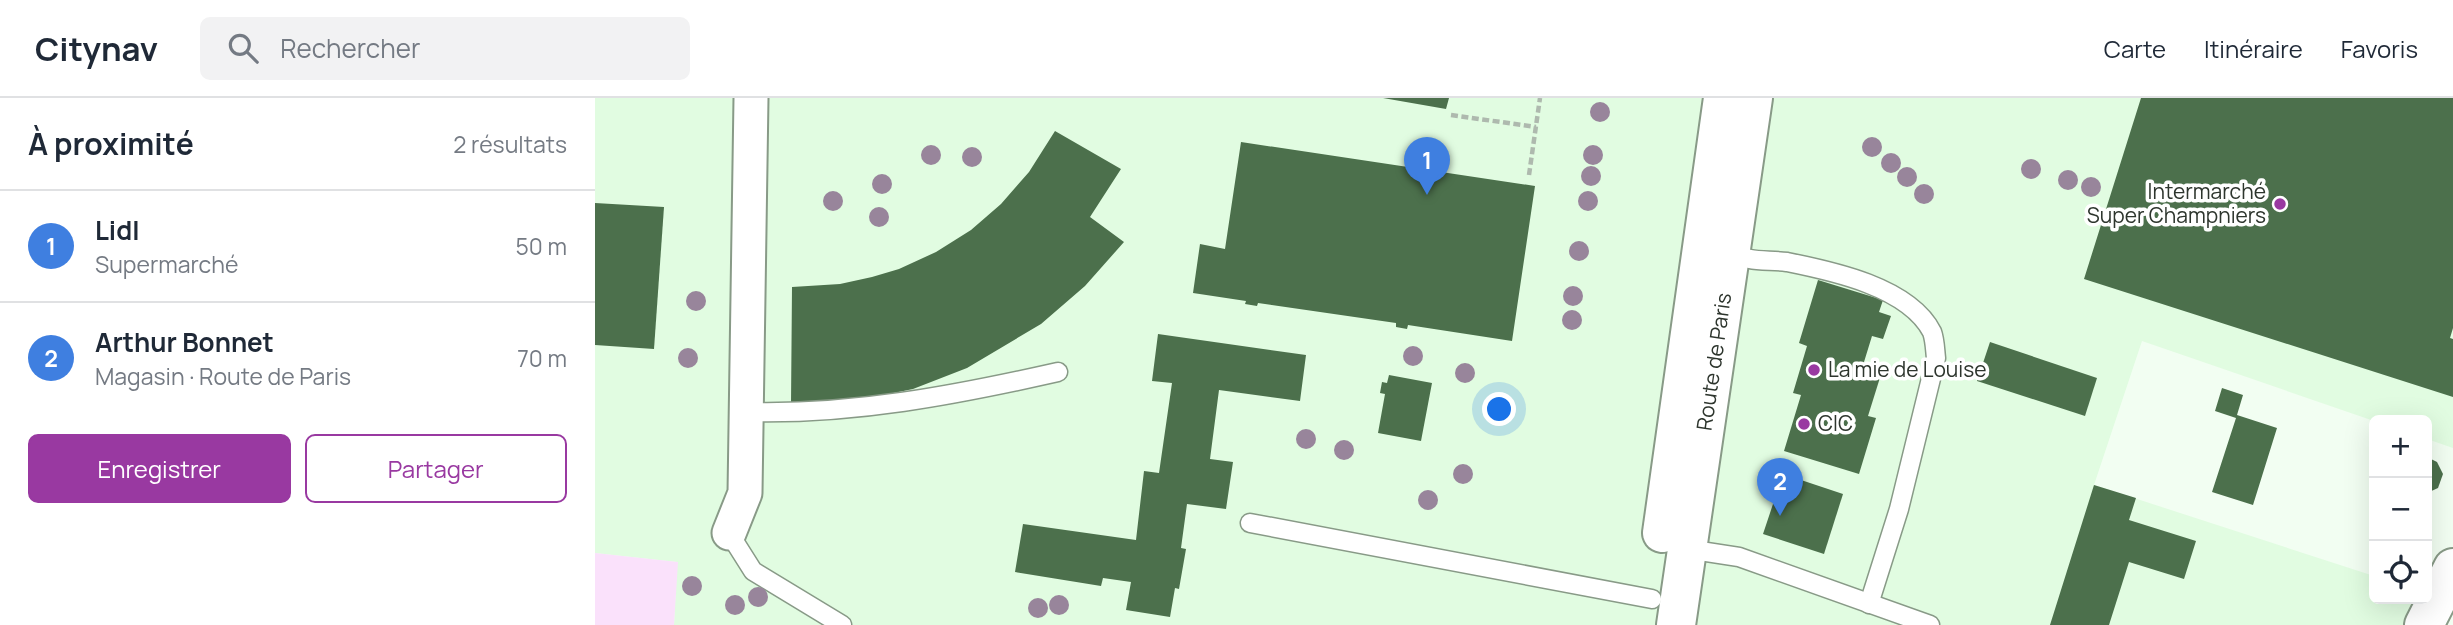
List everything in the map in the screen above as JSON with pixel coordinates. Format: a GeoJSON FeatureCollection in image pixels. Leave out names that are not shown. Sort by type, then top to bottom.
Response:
{"type":"FeatureCollection","features":[{"type":"Feature","properties":{"kind":"main road","name":"Route de Paris"},"geometry":{"type":"LineString","coordinates":[[1659,616],[1723,98]]}},
{"type":"Feature","properties":{"kind":"main road","name":"Route de Paris"},"geometry":{"type":"LineString","coordinates":[[1659,616],[1687,549],[1753,98]]}},
{"type":"Feature","properties":{"kind":"main road"},"geometry":{"type":"LineString","coordinates":[[2424,625],[2453,568]]}},
{"type":"Feature","properties":{"kind":"street"},"geometry":{"type":"LineString","coordinates":[[729,533],[745,493],[751,98]]}},
{"type":"Feature","properties":{"kind":"lane"},"geometry":{"type":"LineString","coordinates":[[1731,250],[1741,258],[1784,262],[1882,289],[1909,304],[1923,317],[1933,335],[1936,358],[1899,509],[1869,604]]}},
{"type":"Feature","properties":{"kind":"lane"},"geometry":{"type":"LineString","coordinates":[[746,412],[834,411],[960,392],[1058,372]]}},
{"type":"Feature","properties":{"kind":"lane"},"geometry":{"type":"LineString","coordinates":[[1250,523],[1659,616]]}},
{"type":"Feature","properties":{"kind":"lane"},"geometry":{"type":"LineString","coordinates":[[729,533],[753,571],[842,625]]}},
{"type":"Feature","properties":{"kind":"lane"},"geometry":{"type":"LineString","coordinates":[[1687,549],[1739,557],[1930,625]]}},
{"type":"Feature","properties":{"kind":"path"},"geometry":{"type":"LineString","coordinates":[[1529,175],[1540,98]]}},
{"type":"Feature","properties":{"kind":"path"},"geometry":{"type":"LineString","coordinates":[[1451,115],[1536,127]]}},
{"type":"Feature","properties":{"kind":"shaded area"},"geometry":{"type":"Polygon","coordinates":[[[595,98],[2453,98],[2453,448],[2432,441],[2432,415],[2369,415],[2369,419],[2142,341],[2094,485],[2369,574],[2369,604],[2417,604],[2407,625],[674,625],[677,562],[595,553],[595,98]]]}},
{"type":"Feature","properties":{"kind":"shaded area"},"geometry":{"type":"Polygon","coordinates":[[[595,553],[678,562],[674,625],[595,625],[595,553]]]}},
{"type":"Feature","properties":{"kind":"building"},"geometry":{"type":"Polygon","coordinates":[[[1383,98],[1449,98],[1446,109],[1383,98]]]}},
{"type":"Feature","properties":{"kind":"building","name":"Intermarché Super Champniers"},"geometry":{"type":"Polygon","coordinates":[[[2141,98],[2453,98],[2453,328],[2450,338],[2453,339],[2453,397],[2084,279],[2141,98]]]}},
{"type":"Feature","properties":{"kind":"building"},"geometry":{"type":"Polygon","coordinates":[[[1055,131],[1121,169],[1090,217],[1124,242],[1085,286],[1041,324],[967,368],[913,389],[884,395],[791,404],[792,287],[840,284],[872,277],[899,269],[936,252],[971,230],[1001,204],[1029,172],[1055,131]]]}},
{"type":"Feature","properties":{"kind":"building"},"geometry":{"type":"Polygon","coordinates":[[[1241,142],[1535,186],[1512,341],[1408,325],[1407,329],[1396,327],[1396,323],[1258,303],[1257,306],[1245,304],[1246,301],[1193,293],[1200,244],[1225,249],[1241,142]]]}},
{"type":"Feature","properties":{"kind":"building"},"geometry":{"type":"Polygon","coordinates":[[[595,203],[664,207],[654,349],[595,345],[595,203]]]}},
{"type":"Feature","properties":{"kind":"building"},"geometry":{"type":"Polygon","coordinates":[[[1818,280],[1883,300],[1879,312],[1891,316],[1883,339],[1872,336],[1864,362],[1883,368],[1868,416],[1876,418],[1859,474],[1784,451],[1801,395],[1793,393],[1807,346],[1799,343],[1818,280]]]}},
{"type":"Feature","properties":{"kind":"building"},"geometry":{"type":"Polygon","coordinates":[[[1158,334],[1306,355],[1300,401],[1219,390],[1210,459],[1233,462],[1226,509],[1187,504],[1181,548],[1186,549],[1179,589],[1175,588],[1170,617],[1126,610],[1131,582],[1103,578],[1101,586],[1015,572],[1023,524],[1136,540],[1144,471],[1159,473],[1172,383],[1152,381],[1158,334]]]}},
{"type":"Feature","properties":{"kind":"building"},"geometry":{"type":"Polygon","coordinates":[[[1990,342],[2097,378],[2085,416],[1977,381],[1990,342]]]}},
{"type":"Feature","properties":{"kind":"building"},"geometry":{"type":"Polygon","coordinates":[[[1389,375],[1432,383],[1421,441],[1378,433],[1385,394],[1380,393],[1382,382],[1387,383],[1389,375]]]}},
{"type":"Feature","properties":{"kind":"building"},"geometry":{"type":"Polygon","coordinates":[[[2222,388],[2243,395],[2237,415],[2277,428],[2253,505],[2212,492],[2236,418],[2215,411],[2222,388]]]}},
{"type":"Feature","properties":{"kind":"building"},"geometry":{"type":"Polygon","coordinates":[[[2432,460],[2437,462],[2443,474],[2438,488],[2432,491],[2432,460]]]}},
{"type":"Feature","properties":{"kind":"building"},"geometry":{"type":"Polygon","coordinates":[[[1783,474],[1843,494],[1824,554],[1763,534],[1783,474]]]}},
{"type":"Feature","properties":{"kind":"building"},"geometry":{"type":"Polygon","coordinates":[[[2094,485],[2136,498],[2129,520],[2196,541],[2184,579],[2129,562],[2109,625],[2050,625],[2094,485]]]}},
{"type":"Feature","properties":{"kind":"place","name":"Lidl"},"geometry":{"type":"Point","coordinates":[1427,195]}},
{"type":"Feature","properties":{"kind":"place","name":"Intermarché Super Champniers"},"geometry":{"type":"Point","coordinates":[2280,204]}},
{"type":"Feature","properties":{"kind":"place","name":"La mie de Louise"},"geometry":{"type":"Point","coordinates":[1814,370]}},
{"type":"Feature","properties":{"kind":"place","name":"CIC"},"geometry":{"type":"Point","coordinates":[1804,424]}},
{"type":"Feature","properties":{"kind":"place","name":"Arthur Bonnet"},"geometry":{"type":"Point","coordinates":[1780,516]}}]}
